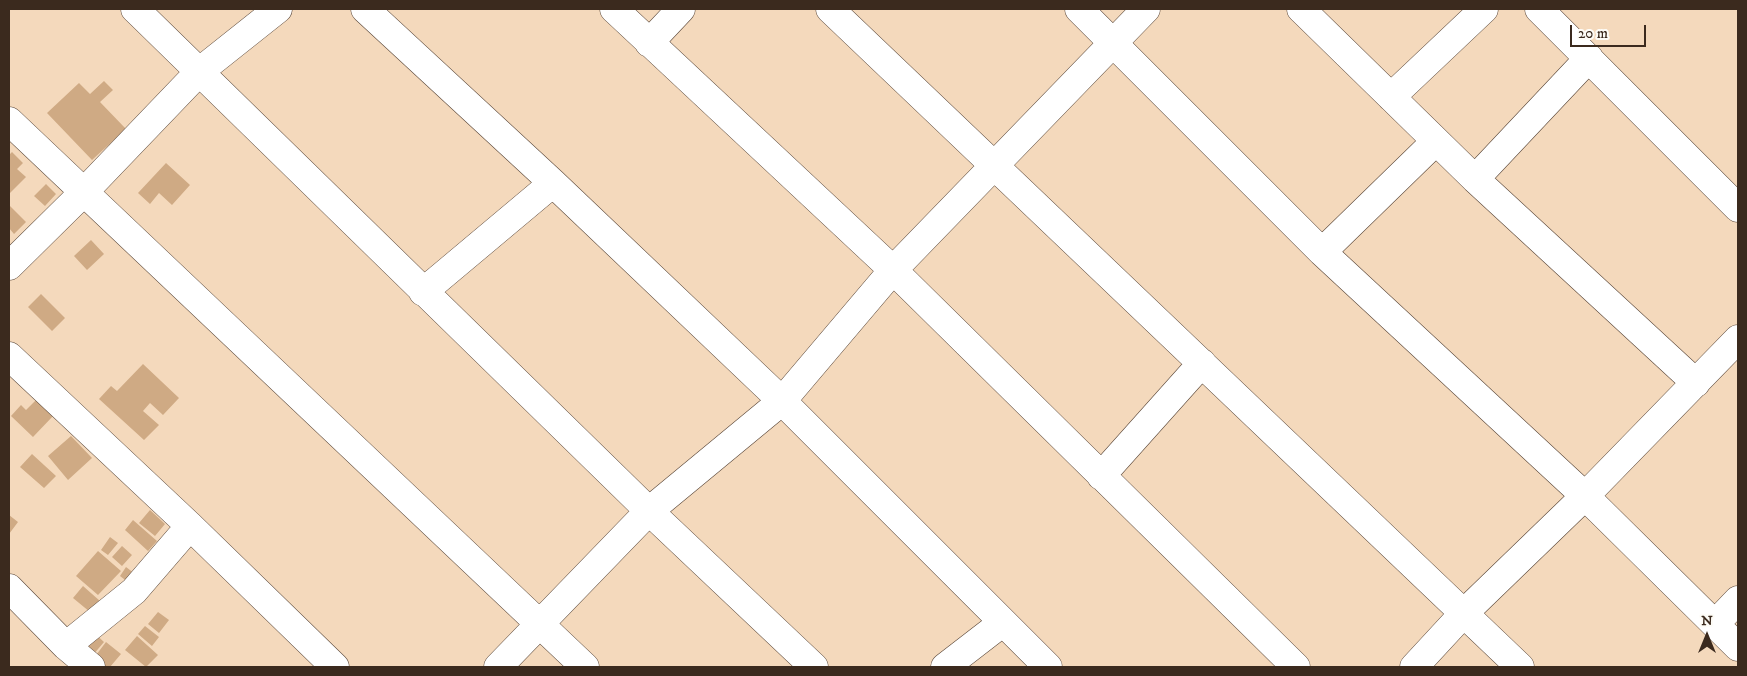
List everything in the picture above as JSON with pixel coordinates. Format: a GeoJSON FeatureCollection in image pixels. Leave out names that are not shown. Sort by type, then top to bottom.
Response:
{"type":"FeatureCollection","features":[{"type":"Feature","properties":{"kind":"street"},"geometry":{"type":"LineString","coordinates":[[135,9],[423,292],[649,511],[814,667]]}},
{"type":"Feature","properties":{"kind":"street"},"geometry":{"type":"LineString","coordinates":[[9,266],[83,193],[200,71],[278,9]]}},
{"type":"Feature","properties":{"kind":"street"},"geometry":{"type":"LineString","coordinates":[[365,9],[554,183],[782,401],[1048,667]]}},
{"type":"Feature","properties":{"kind":"street"},"geometry":{"type":"LineString","coordinates":[[614,9],[893,270],[1296,667]]}},
{"type":"Feature","properties":{"kind":"street"},"geometry":{"type":"LineString","coordinates":[[649,43],[681,9]]}},
{"type":"Feature","properties":{"kind":"street"},"geometry":{"type":"LineString","coordinates":[[830,9],[1520,667]]}},
{"type":"Feature","properties":{"kind":"street"},"geometry":{"type":"LineString","coordinates":[[1079,9],[1322,252],[1585,496],[1716,623],[1738,647]]}},
{"type":"Feature","properties":{"kind":"street"},"geometry":{"type":"LineString","coordinates":[[498,667],[649,511],[782,401],[893,270],[1146,9]]}},
{"type":"Feature","properties":{"kind":"street"},"geometry":{"type":"LineString","coordinates":[[1301,9],[1475,180],[1696,383]]}},
{"type":"Feature","properties":{"kind":"street"},"geometry":{"type":"LineString","coordinates":[[1391,97],[1484,9]]}},
{"type":"Feature","properties":{"kind":"street"},"geometry":{"type":"LineString","coordinates":[[1551,12],[1589,58],[1738,208]]}},
{"type":"Feature","properties":{"kind":"street"},"geometry":{"type":"LineString","coordinates":[[1475,180],[1589,58]]}},
{"type":"Feature","properties":{"kind":"street"},"geometry":{"type":"LineString","coordinates":[[9,121],[585,667]]}},
{"type":"Feature","properties":{"kind":"street"},"geometry":{"type":"LineString","coordinates":[[1322,252],[1436,141]]}},
{"type":"Feature","properties":{"kind":"street"},"geometry":{"type":"LineString","coordinates":[[423,292],[554,183]]}},
{"type":"Feature","properties":{"kind":"street"},"geometry":{"type":"LineString","coordinates":[[1414,667],[1463,614],[1585,496],[1738,339]]}},
{"type":"Feature","properties":{"kind":"street"},"geometry":{"type":"LineString","coordinates":[[9,356],[190,526],[335,667]]}},
{"type":"Feature","properties":{"kind":"street"},"geometry":{"type":"LineString","coordinates":[[1102,476],[1202,363]]}},
{"type":"Feature","properties":{"kind":"street"},"geometry":{"type":"LineString","coordinates":[[66,646],[134,591],[190,526]]}},
{"type":"Feature","properties":{"kind":"street"},"geometry":{"type":"LineString","coordinates":[[9,588],[66,646],[91,667]]}},
{"type":"Feature","properties":{"kind":"street"},"geometry":{"type":"LineString","coordinates":[[1716,623],[1738,600]]}},
{"type":"Feature","properties":{"kind":"street"},"geometry":{"type":"LineString","coordinates":[[944,667],[1002,623]]}},
{"type":"Feature","properties":{"kind":"building"},"geometry":{"type":"Polygon","coordinates":[[[104,81],[113,90],[100,102],[126,129],[92,160],[47,113],[79,83],[90,94],[104,81]]]}},
{"type":"Feature","properties":{"kind":"building"},"geometry":{"type":"Polygon","coordinates":[[[12,152],[23,163],[17,169],[26,177],[9,194],[9,155],[12,152]]]}},
{"type":"Feature","properties":{"kind":"building"},"geometry":{"type":"Polygon","coordinates":[[[166,163],[190,185],[172,205],[159,193],[150,204],[138,193],[166,163]]]}},
{"type":"Feature","properties":{"kind":"building"},"geometry":{"type":"Polygon","coordinates":[[[46,184],[56,194],[45,206],[34,196],[46,184]]]}},
{"type":"Feature","properties":{"kind":"building"},"geometry":{"type":"Polygon","coordinates":[[[9,205],[26,222],[14,234],[9,228],[9,205]]]}},
{"type":"Feature","properties":{"kind":"building"},"geometry":{"type":"Polygon","coordinates":[[[91,240],[104,254],[87,270],[74,256],[91,240]]]}},
{"type":"Feature","properties":{"kind":"building"},"geometry":{"type":"Polygon","coordinates":[[[41,294],[65,318],[52,331],[28,307],[41,294]]]}},
{"type":"Feature","properties":{"kind":"building"},"geometry":{"type":"Polygon","coordinates":[[[143,364],[179,398],[163,415],[150,403],[143,411],[159,425],[144,440],[99,399],[111,386],[117,391],[143,364]]]}},
{"type":"Feature","properties":{"kind":"building"},"geometry":{"type":"Polygon","coordinates":[[[37,399],[54,415],[33,437],[11,416],[21,405],[26,410],[37,399]]]}},
{"type":"Feature","properties":{"kind":"building"},"geometry":{"type":"Polygon","coordinates":[[[71,436],[92,458],[68,480],[48,456],[71,436]]]}},
{"type":"Feature","properties":{"kind":"building"},"geometry":{"type":"Polygon","coordinates":[[[32,454],[56,476],[44,488],[20,467],[32,454]]]}},
{"type":"Feature","properties":{"kind":"building"},"geometry":{"type":"Polygon","coordinates":[[[150,510],[165,524],[155,536],[139,523],[150,510]]]}},
{"type":"Feature","properties":{"kind":"building"},"geometry":{"type":"Polygon","coordinates":[[[9,515],[18,522],[9,534],[9,515]]]}},
{"type":"Feature","properties":{"kind":"building"},"geometry":{"type":"Polygon","coordinates":[[[133,520],[157,541],[148,551],[125,530],[133,520]]]}},
{"type":"Feature","properties":{"kind":"building"},"geometry":{"type":"Polygon","coordinates":[[[110,537],[118,543],[108,555],[101,550],[110,537]]]}},
{"type":"Feature","properties":{"kind":"building"},"geometry":{"type":"Polygon","coordinates":[[[122,546],[132,555],[122,566],[112,557],[122,546]]]}},
{"type":"Feature","properties":{"kind":"building"},"geometry":{"type":"Polygon","coordinates":[[[98,551],[121,571],[98,595],[76,576],[98,551]]]}},
{"type":"Feature","properties":{"kind":"building"},"geometry":{"type":"Polygon","coordinates":[[[126,567],[139,577],[133,586],[120,576],[126,567]]]}},
{"type":"Feature","properties":{"kind":"building"},"geometry":{"type":"Polygon","coordinates":[[[83,586],[100,601],[90,612],[73,598],[83,586]]]}},
{"type":"Feature","properties":{"kind":"building"},"geometry":{"type":"Polygon","coordinates":[[[158,612],[169,620],[159,633],[148,624],[158,612]]]}},
{"type":"Feature","properties":{"kind":"building"},"geometry":{"type":"Polygon","coordinates":[[[145,626],[159,637],[152,646],[138,634],[145,626]]]}},
{"type":"Feature","properties":{"kind":"building"},"geometry":{"type":"Polygon","coordinates":[[[92,631],[104,642],[87,662],[75,651],[92,631]]]}},
{"type":"Feature","properties":{"kind":"building"},"geometry":{"type":"Polygon","coordinates":[[[137,636],[158,655],[146,667],[125,650],[137,636]]]}},
{"type":"Feature","properties":{"kind":"building"},"geometry":{"type":"Polygon","coordinates":[[[106,642],[121,654],[110,667],[95,667],[90,663],[106,642]]]}}]}
